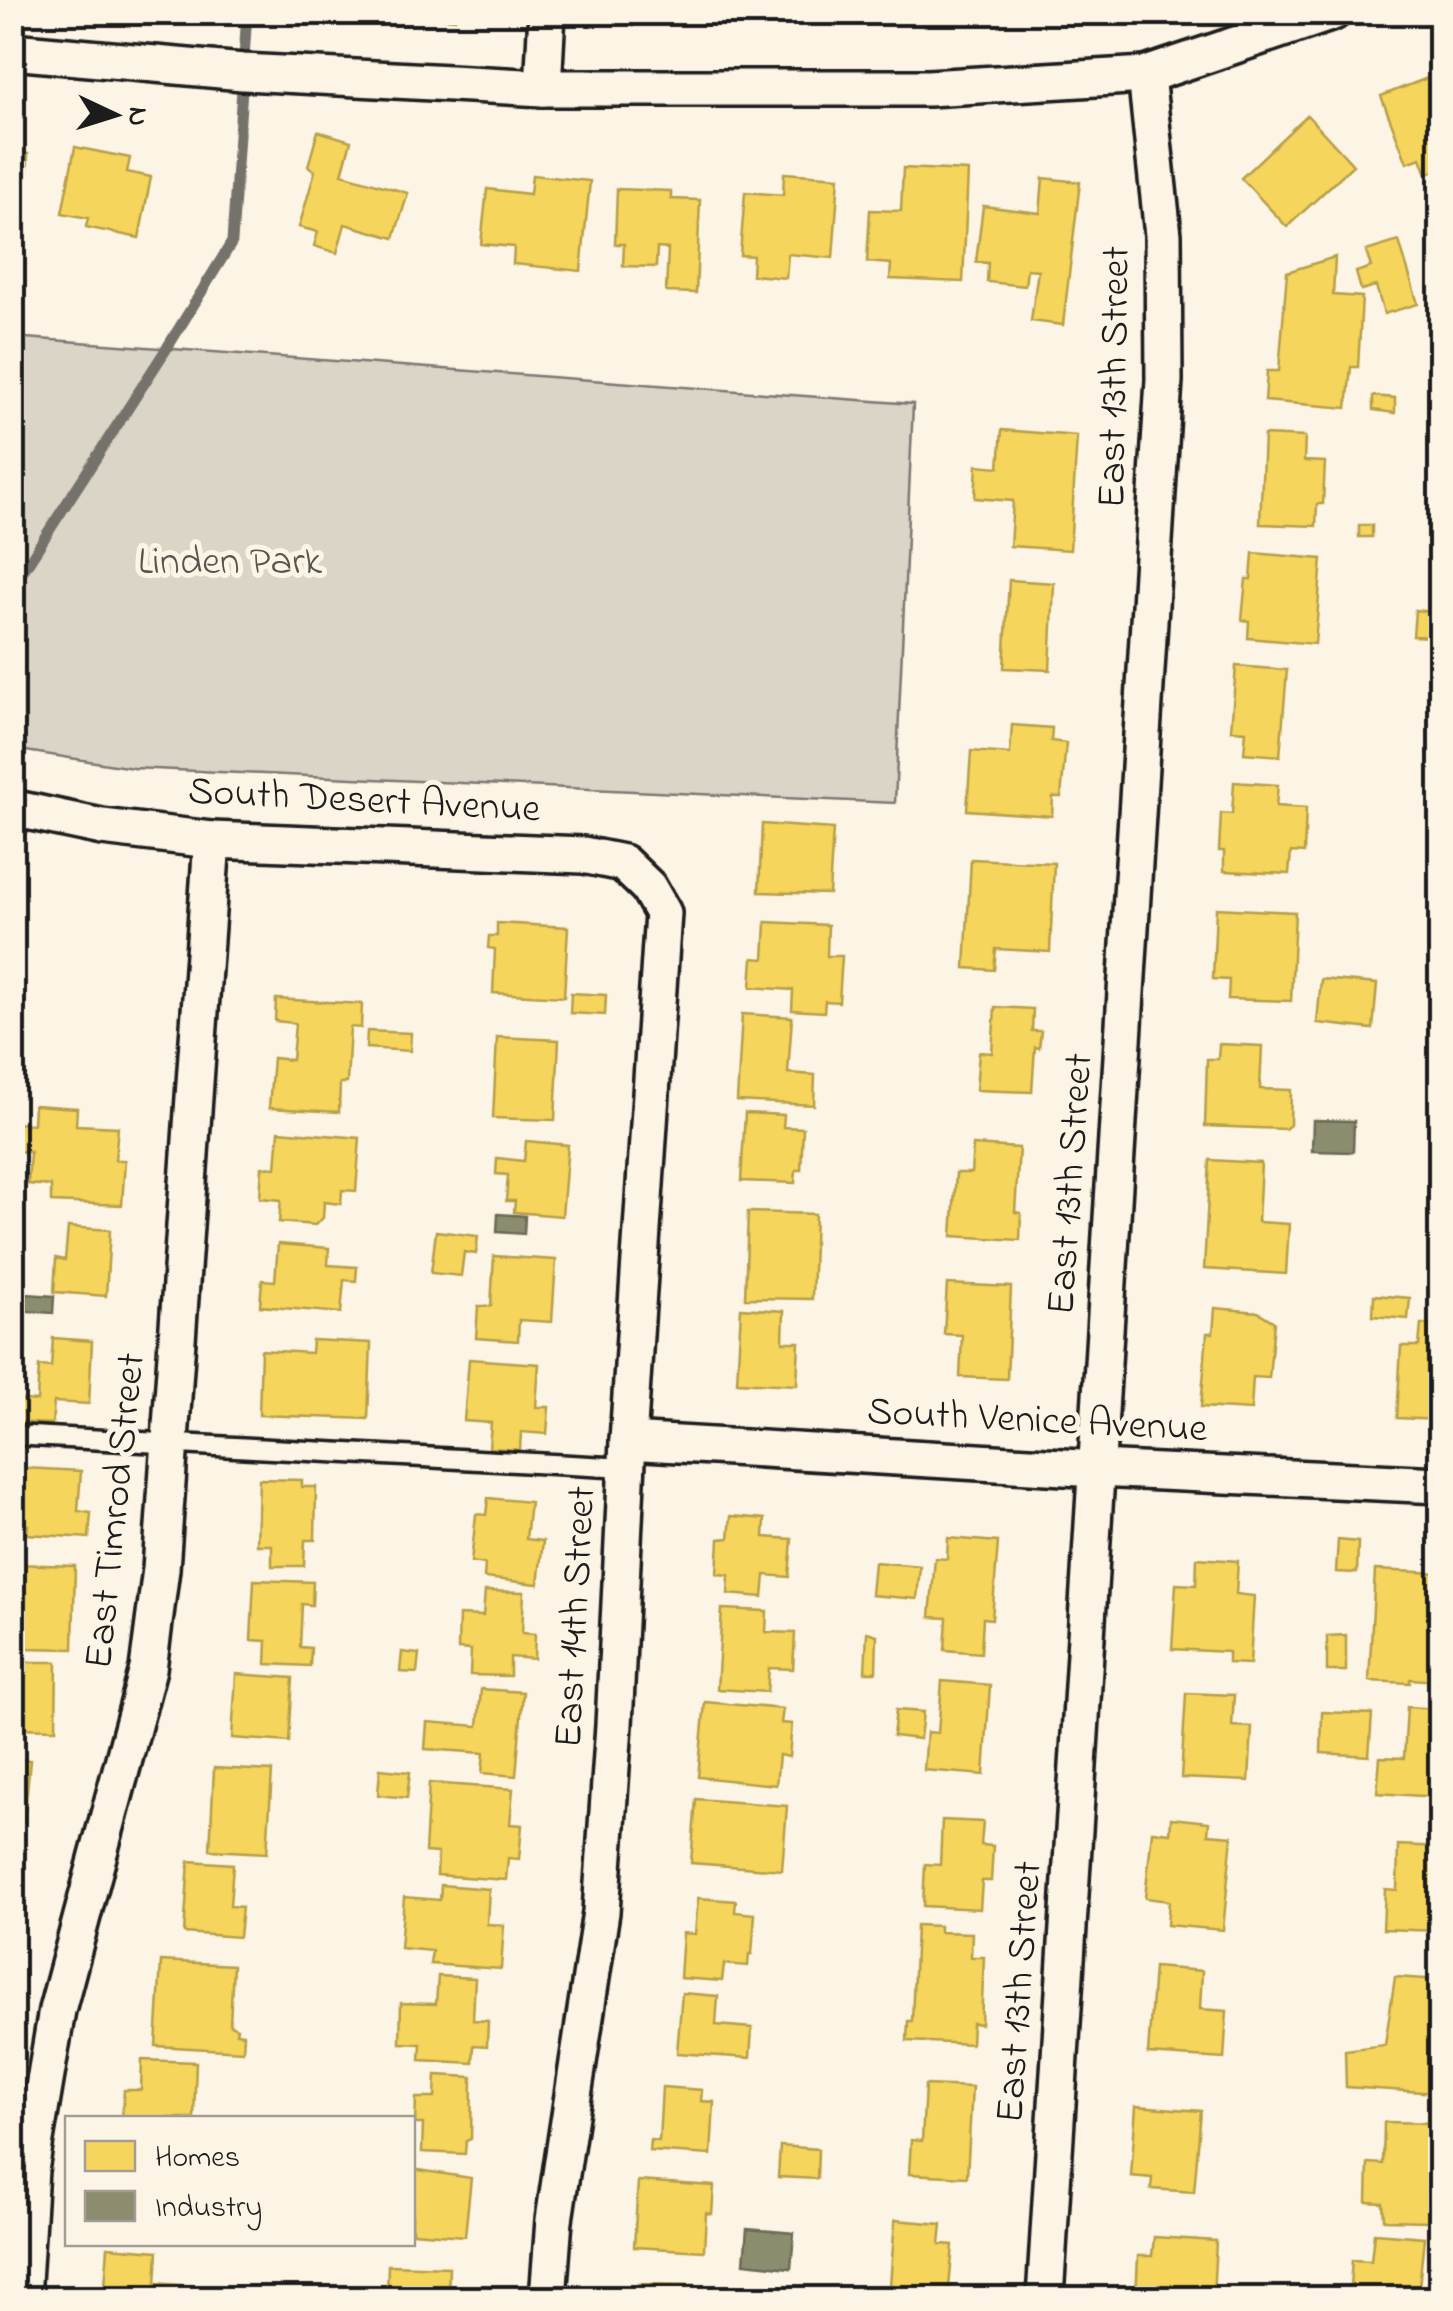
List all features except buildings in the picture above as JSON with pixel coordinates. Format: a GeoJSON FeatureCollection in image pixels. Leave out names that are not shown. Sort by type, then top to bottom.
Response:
{"type":"FeatureCollection","features":[{"type":"Feature","properties":{"kind":"street"},"geometry":{"type":"LineString","coordinates":[[542,88],[548,12]]}},
{"type":"Feature","properties":{"kind":"street"},"geometry":{"type":"LineString","coordinates":[[12,51],[243,72],[542,88],[928,88],[1146,74],[1333,12]]}},
{"type":"Feature","properties":{"kind":"street","name":"East 13th Street"},"geometry":{"type":"LineString","coordinates":[[1045,2298],[1164,380],[1163,235],[1146,74]]}},
{"type":"Feature","properties":{"kind":"street","name":"South Desert Avenue"},"geometry":{"type":"LineString","coordinates":[[12,808],[102,827],[212,840],[583,855],[623,863],[648,886],[663,913],[662,938]]}},
{"type":"Feature","properties":{"kind":"street","name":"East Timrod Street"},"geometry":{"type":"LineString","coordinates":[[22,2298],[30,2170],[56,2010],[148,1668],[161,1569],[212,840]]}},
{"type":"Feature","properties":{"kind":"street","name":"East 14th Street"},"geometry":{"type":"LineString","coordinates":[[548,2298],[554,2220],[601,1912],[662,938]]}},
{"type":"Feature","properties":{"kind":"street","name":"South Venice Avenue"},"geometry":{"type":"LineString","coordinates":[[628,1454],[1440,1485]]}},
{"type":"Feature","properties":{"kind":"lane"},"geometry":{"type":"LineString","coordinates":[[12,1435],[170,1444],[628,1454]]}},
{"type":"Feature","properties":{"kind":"green space","name":"Linden Park"},"geometry":{"type":"Polygon","coordinates":[[[12,337],[913,404],[895,803],[133,768],[13,749],[12,337]]]}},
{"type":"Feature","properties":{"kind":"waterway"},"geometry":{"type":"LineString","coordinates":[[12,588],[232,242],[247,12]]}}]}
